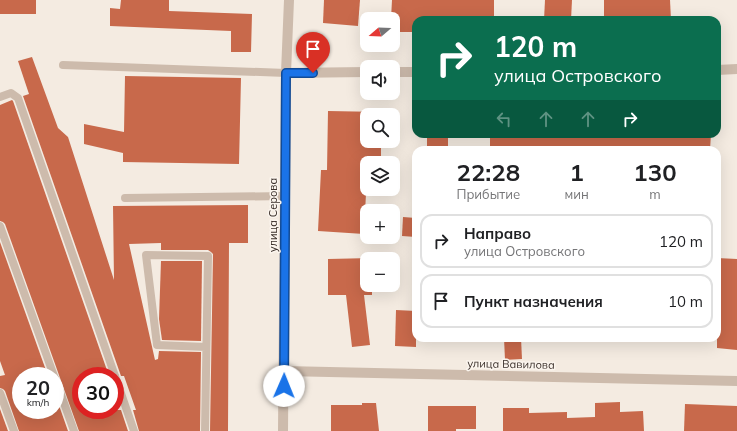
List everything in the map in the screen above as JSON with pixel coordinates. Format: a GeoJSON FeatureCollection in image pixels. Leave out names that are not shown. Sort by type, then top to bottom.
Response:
{"type":"FeatureCollection","features":[{"type":"Feature","properties":{"kind":"street","name":"улица Серова"},"geometry":{"type":"LineString","coordinates":[[283,431],[286,73],[289,0]]}},
{"type":"Feature","properties":{"kind":"street"},"geometry":{"type":"LineString","coordinates":[[721,70],[737,69]]}},
{"type":"Feature","properties":{"kind":"street"},"geometry":{"type":"LineString","coordinates":[[286,73],[360,72]]}},
{"type":"Feature","properties":{"kind":"street"},"geometry":{"type":"LineString","coordinates":[[400,72],[412,72]]}},
{"type":"Feature","properties":{"kind":"street","name":"улица Вавилова"},"geometry":{"type":"LineString","coordinates":[[284,371],[737,381]]}},
{"type":"Feature","properties":{"kind":"lane"},"geometry":{"type":"LineString","coordinates":[[63,65],[286,73]]}},
{"type":"Feature","properties":{"kind":"lane"},"geometry":{"type":"LineString","coordinates":[[0,97],[11,93],[18,98],[112,367]]}},
{"type":"Feature","properties":{"kind":"lane"},"geometry":{"type":"LineString","coordinates":[[124,198],[285,196]]}},
{"type":"Feature","properties":{"kind":"lane"},"geometry":{"type":"LineString","coordinates":[[0,226],[51,367]]}},
{"type":"Feature","properties":{"kind":"lane"},"geometry":{"type":"LineString","coordinates":[[205,431],[208,256],[146,255],[157,345],[206,347]]}},
{"type":"Feature","properties":{"kind":"lane"},"geometry":{"type":"LineString","coordinates":[[0,393],[14,431]]}},
{"type":"Feature","properties":{"kind":"lane"},"geometry":{"type":"LineString","coordinates":[[124,402],[134,431]]}},
{"type":"Feature","properties":{"kind":"lane"},"geometry":{"type":"LineString","coordinates":[[64,403],[74,431]]}},
{"type":"Feature","properties":{"kind":"building"},"geometry":{"type":"Polygon","coordinates":[[[0,0],[36,0],[36,14],[0,14],[0,0]]]}},
{"type":"Feature","properties":{"kind":"building"},"geometry":{"type":"Polygon","coordinates":[[[121,0],[169,0],[169,11],[252,14],[251,52],[231,52],[231,31],[110,26],[110,8],[120,9],[121,0]]]}},
{"type":"Feature","properties":{"kind":"building"},"geometry":{"type":"Polygon","coordinates":[[[324,0],[360,0],[358,26],[323,23],[324,0]]]}},
{"type":"Feature","properties":{"kind":"building"},"geometry":{"type":"Polygon","coordinates":[[[392,0],[494,0],[494,16],[412,16],[412,32],[400,32],[400,12],[391,12],[392,0]]]}},
{"type":"Feature","properties":{"kind":"building"},"geometry":{"type":"Polygon","coordinates":[[[545,0],[572,0],[571,16],[544,16],[545,0]]]}},
{"type":"Feature","properties":{"kind":"building"},"geometry":{"type":"Polygon","coordinates":[[[604,0],[670,0],[671,16],[604,16],[604,0]]]}},
{"type":"Feature","properties":{"kind":"building"},"geometry":{"type":"Polygon","coordinates":[[[32,57],[58,128],[68,137],[114,280],[113,206],[248,205],[248,243],[229,243],[228,431],[210,431],[213,254],[208,250],[161,250],[161,243],[129,244],[155,360],[158,359],[159,351],[201,352],[200,431],[139,431],[133,410],[136,410],[124,376],[124,367],[118,367],[23,96],[29,94],[18,61],[32,57]]]}},
{"type":"Feature","properties":{"kind":"building"},"geometry":{"type":"Polygon","coordinates":[[[125,76],[241,78],[239,164],[123,162],[123,153],[84,144],[84,124],[124,132],[125,76]]]}},
{"type":"Feature","properties":{"kind":"building"},"geometry":{"type":"Polygon","coordinates":[[[12,100],[13,101],[106,367],[72,367],[72,411],[64,389],[64,367],[56,367],[5,224],[0,221],[0,105],[12,100]]]}},
{"type":"Feature","properties":{"kind":"building"},"geometry":{"type":"Polygon","coordinates":[[[328,111],[360,112],[360,148],[381,148],[381,156],[360,156],[360,196],[366,196],[365,204],[360,204],[360,234],[318,231],[321,170],[327,170],[328,111]]]}},
{"type":"Feature","properties":{"kind":"building"},"geometry":{"type":"Polygon","coordinates":[[[427,138],[448,138],[448,146],[427,146],[427,138]]]}},
{"type":"Feature","properties":{"kind":"building"},"geometry":{"type":"Polygon","coordinates":[[[490,138],[711,138],[710,146],[490,146],[490,138]]]}},
{"type":"Feature","properties":{"kind":"building"},"geometry":{"type":"Polygon","coordinates":[[[403,217],[412,218],[412,237],[402,236],[403,217]]]}},
{"type":"Feature","properties":{"kind":"building"},"geometry":{"type":"Polygon","coordinates":[[[0,242],[45,367],[12,367],[12,411],[5,391],[0,388],[0,376],[5,375],[0,361],[0,242]]]}},
{"type":"Feature","properties":{"kind":"building"},"geometry":{"type":"Polygon","coordinates":[[[360,258],[360,292],[372,292],[372,295],[364,295],[370,345],[352,347],[346,295],[328,295],[328,259],[360,258]]]}},
{"type":"Feature","properties":{"kind":"building"},"geometry":{"type":"Polygon","coordinates":[[[721,258],[737,259],[737,350],[717,348],[717,342],[721,342],[721,258]]]}},
{"type":"Feature","properties":{"kind":"building"},"geometry":{"type":"Polygon","coordinates":[[[161,261],[202,261],[201,341],[162,340],[159,319],[161,261]]]}},
{"type":"Feature","properties":{"kind":"building"},"geometry":{"type":"Polygon","coordinates":[[[396,310],[412,311],[412,342],[416,342],[416,347],[395,346],[396,310]]]}},
{"type":"Feature","properties":{"kind":"building"},"geometry":{"type":"Polygon","coordinates":[[[504,342],[521,342],[522,359],[505,360],[504,342]]]}},
{"type":"Feature","properties":{"kind":"building"},"geometry":{"type":"Polygon","coordinates":[[[620,402],[620,412],[643,411],[644,431],[503,431],[503,408],[529,408],[529,413],[567,412],[567,418],[595,417],[595,403],[620,402]]]}},
{"type":"Feature","properties":{"kind":"building"},"geometry":{"type":"Polygon","coordinates":[[[362,403],[376,403],[379,431],[331,431],[331,405],[362,405],[362,403]]]}},
{"type":"Feature","properties":{"kind":"building"},"geometry":{"type":"Polygon","coordinates":[[[685,404],[737,406],[737,431],[684,431],[685,404]]]}},
{"type":"Feature","properties":{"kind":"building"},"geometry":{"type":"Polygon","coordinates":[[[428,406],[476,406],[476,429],[428,431],[428,406]]]}},
{"type":"Feature","properties":{"kind":"building"},"geometry":{"type":"Polygon","coordinates":[[[0,409],[8,431],[0,431],[0,409]]]}},
{"type":"Feature","properties":{"kind":"building"},"geometry":{"type":"Polygon","coordinates":[[[15,419],[64,419],[68,431],[19,431],[15,419]]]}},
{"type":"Feature","properties":{"kind":"building"},"geometry":{"type":"Polygon","coordinates":[[[75,419],[124,419],[128,431],[79,431],[75,419]]]}},
{"type":"Feature","properties":{"kind":"route"},"geometry":{"type":"LineString","coordinates":[[284,386],[286,73],[313,73]]}}]}
